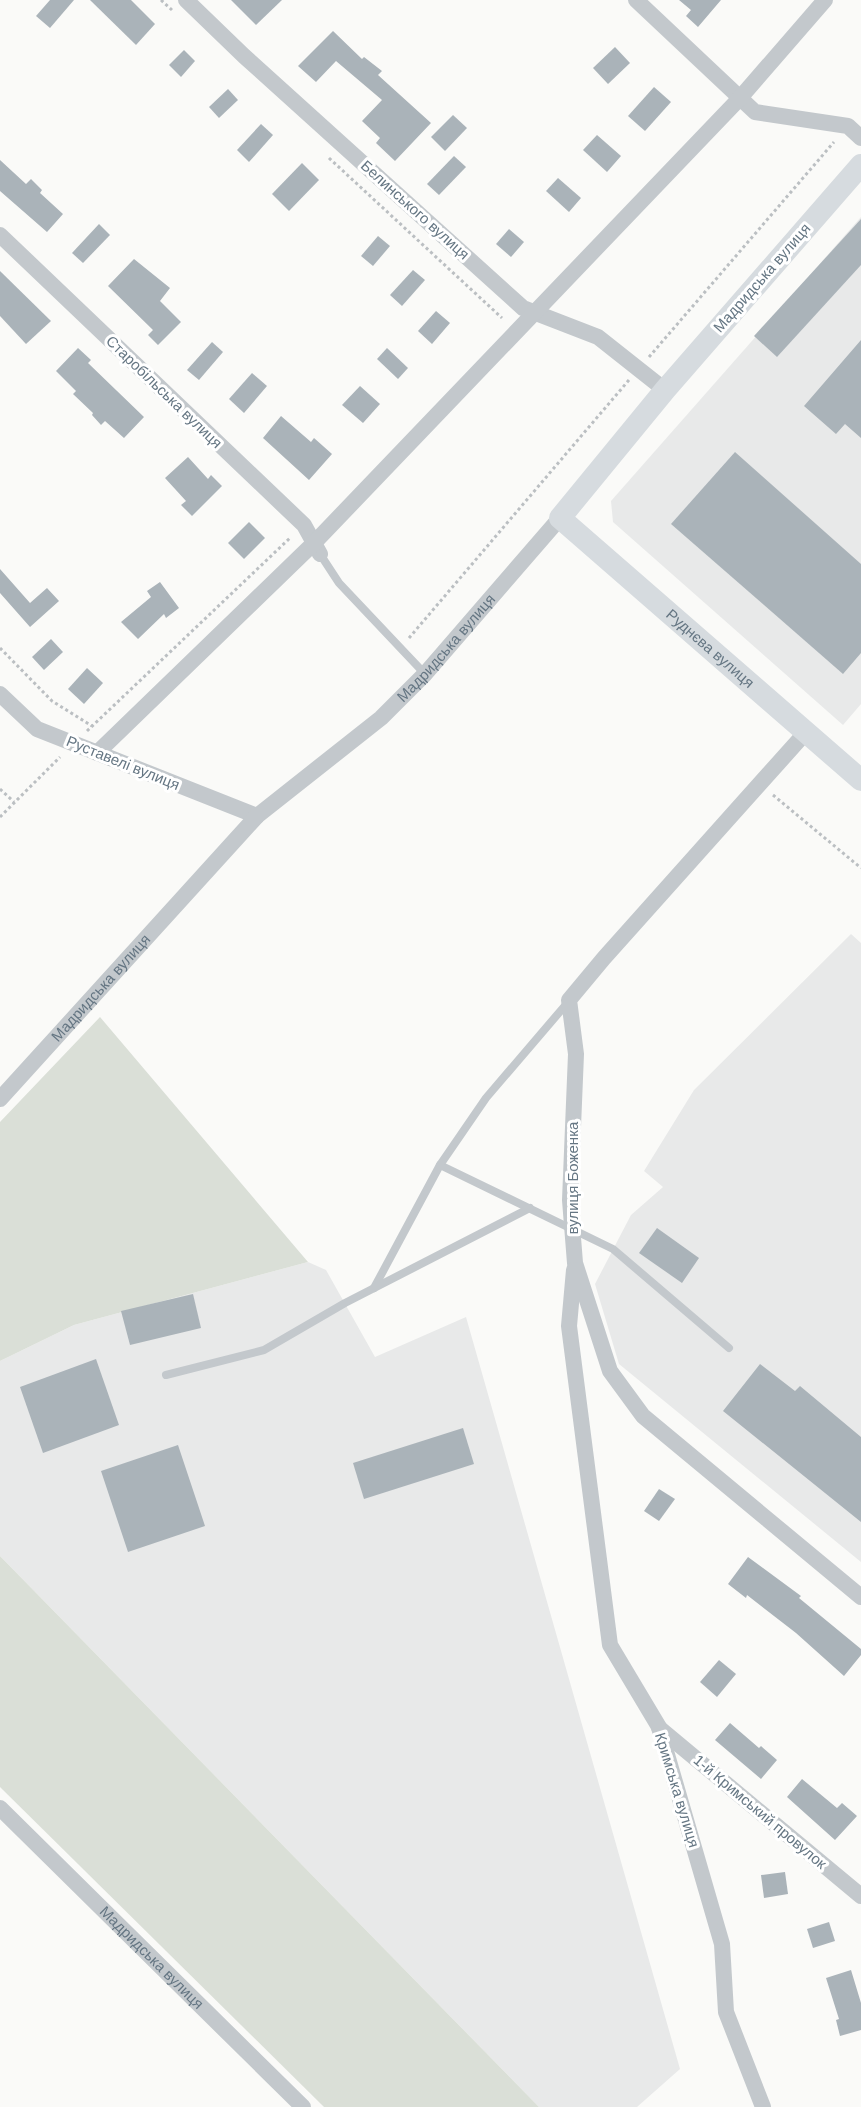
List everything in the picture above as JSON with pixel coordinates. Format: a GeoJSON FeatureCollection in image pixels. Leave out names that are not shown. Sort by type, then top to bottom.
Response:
{"type":"FeatureCollection","features":[{"type":"Feature","properties":{"kind":"street","name":"Белинського вулиця"},"geometry":{"type":"LineString","coordinates":[[186,0],[244,56],[523,308],[598,337],[665,390]]}},
{"type":"Feature","properties":{"kind":"street"},"geometry":{"type":"LineString","coordinates":[[636,0],[755,112],[848,126],[861,138]]}},
{"type":"Feature","properties":{"kind":"street"},"geometry":{"type":"LineString","coordinates":[[97,753],[317,549],[534,312],[740,98],[825,0]]}},
{"type":"Feature","properties":{"kind":"street","name":"Мадридська вулиця"},"geometry":{"type":"LineString","coordinates":[[2,1092],[257,816],[381,718],[425,674],[560,518],[665,390],[861,165]]}},
{"type":"Feature","properties":{"kind":"street","name":"Старобільська вулиця"},"geometry":{"type":"LineString","coordinates":[[0,235],[304,525],[317,549]]}},
{"type":"Feature","properties":{"kind":"street","name":"Руднєва вулиця"},"geometry":{"type":"LineString","coordinates":[[560,518],[861,780]]}},
{"type":"Feature","properties":{"kind":"street","name":"Руставелі вулиця"},"geometry":{"type":"LineString","coordinates":[[0,694],[37,729],[257,816]]}},
{"type":"Feature","properties":{"kind":"street"},"geometry":{"type":"LineString","coordinates":[[569,1000],[807,731]]}},
{"type":"Feature","properties":{"kind":"street","name":"вулиця Боженка"},"geometry":{"type":"LineString","coordinates":[[569,1000],[576,1054],[570,1200],[575,1263],[610,1371],[642,1416],[861,1597]]}},
{"type":"Feature","properties":{"kind":"street","name":"Кримська вулиця"},"geometry":{"type":"LineString","coordinates":[[575,1263],[569,1326],[610,1645],[659,1727],[722,1944],[726,2012],[763,2107]]}},
{"type":"Feature","properties":{"kind":"street","name":"1-й Кримський провулок"},"geometry":{"type":"LineString","coordinates":[[659,1727],[861,1896]]}},
{"type":"Feature","properties":{"kind":"street","name":"Мадридська вулиця"},"geometry":{"type":"LineString","coordinates":[[0,1808],[303,2107]]}},
{"type":"Feature","properties":{"kind":"lane"},"geometry":{"type":"LineString","coordinates":[[317,549],[339,583],[425,674]]}},
{"type":"Feature","properties":{"kind":"lane"},"geometry":{"type":"LineString","coordinates":[[374,1288],[440,1165],[486,1098],[569,1000]]}},
{"type":"Feature","properties":{"kind":"lane"},"geometry":{"type":"LineString","coordinates":[[440,1165],[613,1249],[729,1348]]}},
{"type":"Feature","properties":{"kind":"lane"},"geometry":{"type":"LineString","coordinates":[[166,1375],[264,1350],[374,1288],[530,1208]]}},
{"type":"Feature","properties":{"kind":"path"},"geometry":{"type":"LineString","coordinates":[[400,649],[848,126]]}},
{"type":"Feature","properties":{"kind":"path"},"geometry":{"type":"LineString","coordinates":[[0,817],[304,525]]}},
{"type":"Feature","properties":{"kind":"path"},"geometry":{"type":"LineString","coordinates":[[0,648],[52,701],[92,726]]}},
{"type":"Feature","properties":{"kind":"path"},"geometry":{"type":"LineString","coordinates":[[760,784],[861,868]]}},
{"type":"Feature","properties":{"kind":"path"},"geometry":{"type":"LineString","coordinates":[[0,789],[14,803]]}},
{"type":"Feature","properties":{"kind":"shaded area"},"geometry":{"type":"Polygon","coordinates":[[[861,217],[861,704],[843,725],[613,522],[611,501],[861,217]]]}},
{"type":"Feature","properties":{"kind":"shaded area"},"geometry":{"type":"Polygon","coordinates":[[[851,934],[861,943],[861,1562],[619,1364],[595,1284],[631,1215],[663,1187],[644,1171],[694,1090],[851,934]]]}},
{"type":"Feature","properties":{"kind":"shaded area"},"geometry":{"type":"Polygon","coordinates":[[[100,1017],[308,1262],[74,1325],[0,1361],[0,1122],[100,1017]]]}},
{"type":"Feature","properties":{"kind":"shaded area"},"geometry":{"type":"Polygon","coordinates":[[[308,1262],[326,1270],[375,1357],[466,1317],[680,2069],[637,2107],[539,2107],[0,1556],[0,1361],[74,1325],[308,1262]]]}},
{"type":"Feature","properties":{"kind":"shaded area"},"geometry":{"type":"Polygon","coordinates":[[[0,1556],[539,2107],[324,2107],[0,1787],[0,1556]]]}},
{"type":"Feature","properties":{"kind":"building"},"geometry":{"type":"Polygon","coordinates":[[[50,0],[74,0],[50,28],[36,16],[50,0]]]}},
{"type":"Feature","properties":{"kind":"building"},"geometry":{"type":"Polygon","coordinates":[[[90,0],[131,0],[155,24],[136,45],[90,0]]]}},
{"type":"Feature","properties":{"kind":"building"},"geometry":{"type":"Polygon","coordinates":[[[231,0],[282,0],[256,25],[231,0]]]}},
{"type":"Feature","properties":{"kind":"building"},"geometry":{"type":"Polygon","coordinates":[[[679,0],[721,0],[698,27],[686,16],[691,10],[679,0]]]}},
{"type":"Feature","properties":{"kind":"building"},"geometry":{"type":"Polygon","coordinates":[[[333,31],[362,59],[364,57],[382,71],[378,75],[431,123],[395,161],[376,143],[380,138],[362,121],[382,100],[336,61],[316,82],[298,66],[333,31]]]}},
{"type":"Feature","properties":{"kind":"building"},"geometry":{"type":"Polygon","coordinates":[[[615,47],[630,63],[608,84],[593,68],[615,47]]]}},
{"type":"Feature","properties":{"kind":"building"},"geometry":{"type":"Polygon","coordinates":[[[184,50],[195,61],[181,77],[169,65],[184,50]]]}},
{"type":"Feature","properties":{"kind":"building"},"geometry":{"type":"Polygon","coordinates":[[[654,87],[671,102],[645,131],[628,116],[654,87]]]}},
{"type":"Feature","properties":{"kind":"building"},"geometry":{"type":"Polygon","coordinates":[[[228,89],[238,100],[219,118],[209,107],[228,89]]]}},
{"type":"Feature","properties":{"kind":"building"},"geometry":{"type":"Polygon","coordinates":[[[453,115],[467,128],[445,151],[431,137],[453,115]]]}},
{"type":"Feature","properties":{"kind":"building"},"geometry":{"type":"Polygon","coordinates":[[[261,124],[273,135],[249,162],[237,150],[261,124]]]}},
{"type":"Feature","properties":{"kind":"building"},"geometry":{"type":"Polygon","coordinates":[[[597,135],[621,156],[607,172],[583,150],[597,135]]]}},
{"type":"Feature","properties":{"kind":"building"},"geometry":{"type":"Polygon","coordinates":[[[454,156],[466,167],[439,195],[427,184],[454,156]]]}},
{"type":"Feature","properties":{"kind":"building"},"geometry":{"type":"Polygon","coordinates":[[[0,160],[26,184],[31,179],[42,190],[40,193],[63,214],[47,232],[0,191],[0,160]]]}},
{"type":"Feature","properties":{"kind":"building"},"geometry":{"type":"Polygon","coordinates":[[[302,163],[319,180],[289,211],[272,194],[302,163]]]}},
{"type":"Feature","properties":{"kind":"building"},"geometry":{"type":"Polygon","coordinates":[[[558,178],[581,198],[569,212],[546,191],[558,178]]]}},
{"type":"Feature","properties":{"kind":"building"},"geometry":{"type":"Polygon","coordinates":[[[861,219],[861,265],[777,357],[754,336],[861,219]]]}},
{"type":"Feature","properties":{"kind":"building"},"geometry":{"type":"Polygon","coordinates":[[[99,224],[110,235],[83,263],[72,253],[99,224]]]}},
{"type":"Feature","properties":{"kind":"building"},"geometry":{"type":"Polygon","coordinates":[[[509,229],[524,242],[511,257],[496,244],[509,229]]]}},
{"type":"Feature","properties":{"kind":"building"},"geometry":{"type":"Polygon","coordinates":[[[378,236],[390,246],[373,266],[361,256],[378,236]]]}},
{"type":"Feature","properties":{"kind":"building"},"geometry":{"type":"Polygon","coordinates":[[[134,259],[170,288],[160,301],[181,322],[158,345],[148,335],[153,330],[108,286],[134,259]]]}},
{"type":"Feature","properties":{"kind":"building"},"geometry":{"type":"Polygon","coordinates":[[[413,270],[425,280],[402,306],[390,295],[413,270]]]}},
{"type":"Feature","properties":{"kind":"building"},"geometry":{"type":"Polygon","coordinates":[[[0,271],[51,321],[26,344],[0,316],[0,271]]]}},
{"type":"Feature","properties":{"kind":"building"},"geometry":{"type":"Polygon","coordinates":[[[436,311],[450,323],[432,344],[418,331],[436,311]]]}},
{"type":"Feature","properties":{"kind":"building"},"geometry":{"type":"Polygon","coordinates":[[[861,340],[861,438],[845,424],[836,434],[804,406],[861,340]]]}},
{"type":"Feature","properties":{"kind":"building"},"geometry":{"type":"Polygon","coordinates":[[[212,342],[223,352],[199,380],[187,370],[212,342]]]}},
{"type":"Feature","properties":{"kind":"building"},"geometry":{"type":"Polygon","coordinates":[[[78,348],[91,360],[88,363],[144,417],[124,438],[105,421],[101,425],[92,415],[93,413],[73,394],[76,391],[56,371],[78,348]]]}},
{"type":"Feature","properties":{"kind":"building"},"geometry":{"type":"Polygon","coordinates":[[[387,348],[408,368],[398,379],[377,359],[387,348]]]}},
{"type":"Feature","properties":{"kind":"building"},"geometry":{"type":"Polygon","coordinates":[[[252,373],[267,386],[244,413],[229,399],[252,373]]]}},
{"type":"Feature","properties":{"kind":"building"},"geometry":{"type":"Polygon","coordinates":[[[360,386],[380,404],[363,423],[342,405],[360,386]]]}},
{"type":"Feature","properties":{"kind":"building"},"geometry":{"type":"Polygon","coordinates":[[[281,416],[311,442],[314,438],[332,454],[309,480],[263,438],[281,416]]]}},
{"type":"Feature","properties":{"kind":"building"},"geometry":{"type":"Polygon","coordinates":[[[735,452],[861,564],[861,653],[843,674],[671,524],[735,452]]]}},
{"type":"Feature","properties":{"kind":"building"},"geometry":{"type":"Polygon","coordinates":[[[188,457],[208,479],[211,475],[222,486],[192,516],[181,505],[186,501],[165,478],[188,457]]]}},
{"type":"Feature","properties":{"kind":"building"},"geometry":{"type":"Polygon","coordinates":[[[249,522],[265,538],[244,559],[228,543],[249,522]]]}},
{"type":"Feature","properties":{"kind":"building"},"geometry":{"type":"Polygon","coordinates":[[[0,569],[30,603],[47,588],[59,601],[30,627],[0,593],[0,569]]]}},
{"type":"Feature","properties":{"kind":"building"},"geometry":{"type":"Polygon","coordinates":[[[160,582],[179,608],[166,618],[164,614],[138,639],[121,622],[151,597],[147,591],[160,582]]]}},
{"type":"Feature","properties":{"kind":"building"},"geometry":{"type":"Polygon","coordinates":[[[51,639],[63,652],[44,670],[32,657],[51,639]]]}},
{"type":"Feature","properties":{"kind":"building"},"geometry":{"type":"Polygon","coordinates":[[[87,668],[103,683],[84,704],[68,689],[87,668]]]}},
{"type":"Feature","properties":{"kind":"building"},"geometry":{"type":"Polygon","coordinates":[[[657,1228],[699,1258],[682,1283],[639,1253],[657,1228]]]}},
{"type":"Feature","properties":{"kind":"building"},"geometry":{"type":"Polygon","coordinates":[[[193,1294],[201,1328],[130,1345],[121,1311],[193,1294]]]}},
{"type":"Feature","properties":{"kind":"building"},"geometry":{"type":"Polygon","coordinates":[[[96,1359],[119,1425],[43,1453],[20,1387],[96,1359]]]}},
{"type":"Feature","properties":{"kind":"building"},"geometry":{"type":"Polygon","coordinates":[[[760,1364],[795,1391],[800,1386],[861,1437],[861,1522],[723,1411],[760,1364]]]}},
{"type":"Feature","properties":{"kind":"building"},"geometry":{"type":"Polygon","coordinates":[[[463,1428],[474,1464],[364,1499],[353,1463],[463,1428]]]}},
{"type":"Feature","properties":{"kind":"building"},"geometry":{"type":"Polygon","coordinates":[[[178,1445],[205,1526],[128,1552],[101,1471],[178,1445]]]}},
{"type":"Feature","properties":{"kind":"building"},"geometry":{"type":"Polygon","coordinates":[[[659,1489],[675,1499],[659,1521],[644,1511],[659,1489]]]}},
{"type":"Feature","properties":{"kind":"building"},"geometry":{"type":"Polygon","coordinates":[[[748,1557],[801,1596],[799,1598],[861,1649],[861,1655],[844,1676],[796,1633],[747,1595],[746,1598],[728,1584],[748,1557]]]}},
{"type":"Feature","properties":{"kind":"building"},"geometry":{"type":"Polygon","coordinates":[[[719,1660],[736,1674],[717,1697],[700,1682],[719,1660]]]}},
{"type":"Feature","properties":{"kind":"building"},"geometry":{"type":"Polygon","coordinates":[[[730,1723],[777,1760],[761,1779],[715,1740],[730,1723]]]}},
{"type":"Feature","properties":{"kind":"building"},"geometry":{"type":"Polygon","coordinates":[[[802,1779],[837,1808],[842,1803],[857,1816],[835,1840],[787,1797],[802,1779]]]}},
{"type":"Feature","properties":{"kind":"building"},"geometry":{"type":"Polygon","coordinates":[[[785,1872],[788,1894],[764,1898],[761,1875],[785,1872]]]}},
{"type":"Feature","properties":{"kind":"building"},"geometry":{"type":"Polygon","coordinates":[[[829,1922],[835,1941],[813,1948],[807,1929],[829,1922]]]}},
{"type":"Feature","properties":{"kind":"building"},"geometry":{"type":"Polygon","coordinates":[[[851,1970],[861,2003],[861,2030],[840,2036],[836,2020],[839,2019],[826,1978],[851,1970]]]}}]}
